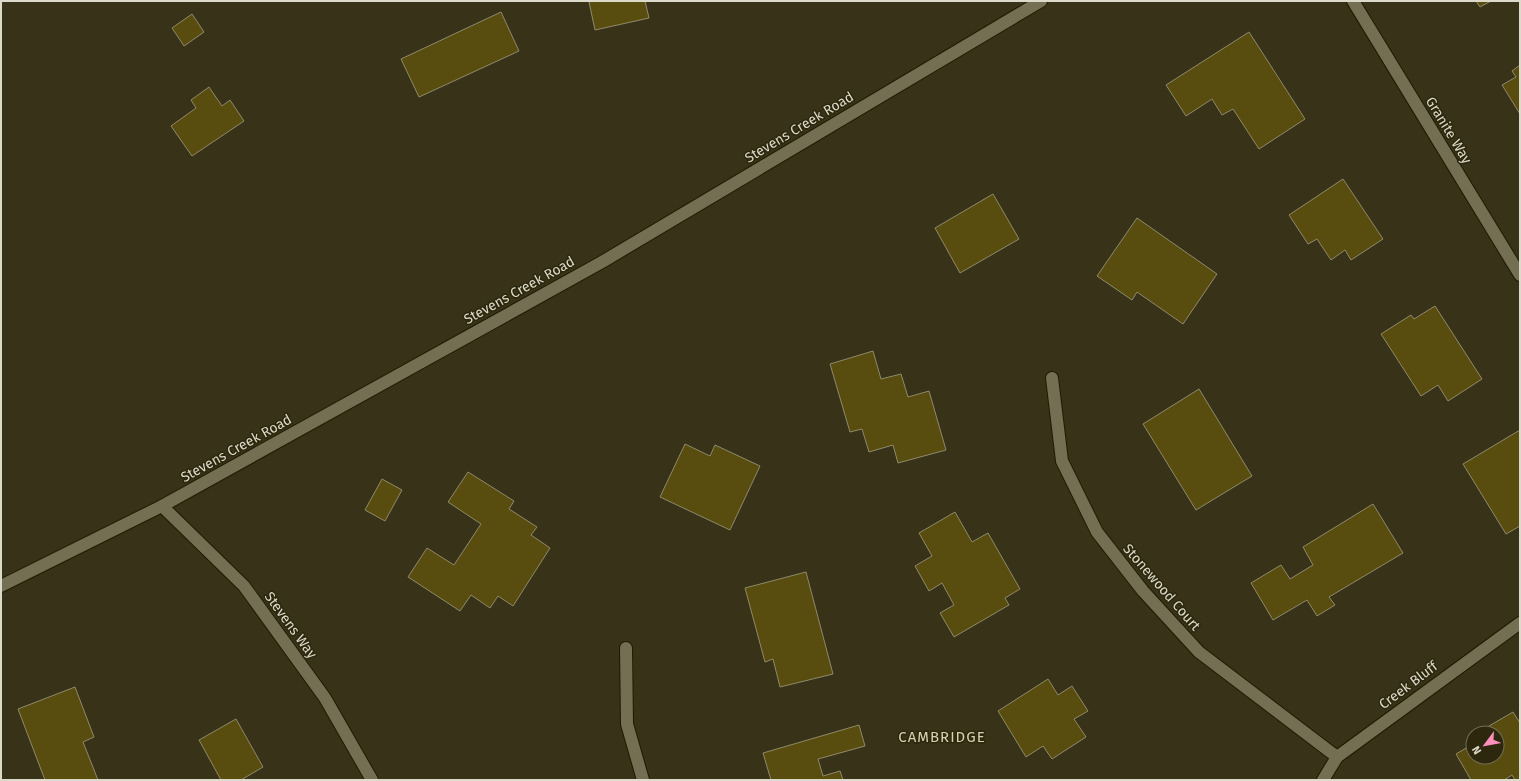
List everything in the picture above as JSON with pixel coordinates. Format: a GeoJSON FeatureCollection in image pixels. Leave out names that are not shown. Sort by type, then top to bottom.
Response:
{"type":"FeatureCollection","features":[{"type":"Feature","properties":{"kind":"street","name":"Stevens Creek Road"},"geometry":{"type":"LineString","coordinates":[[1,586],[162,506],[602,262],[1041,1]]}},
{"type":"Feature","properties":{"kind":"street","name":"Granite Way"},"geometry":{"type":"LineString","coordinates":[[1353,1],[1520,275]]}},
{"type":"Feature","properties":{"kind":"street","name":"Stonewood Court"},"geometry":{"type":"LineString","coordinates":[[1052,378],[1062,462],[1097,532],[1143,591],[1199,652],[1336,757]]}},
{"type":"Feature","properties":{"kind":"street","name":"Stevens Way"},"geometry":{"type":"LineString","coordinates":[[162,506],[244,586],[325,698],[372,780]]}},
{"type":"Feature","properties":{"kind":"street","name":"Creek Bluff"},"geometry":{"type":"LineString","coordinates":[[1322,780],[1336,757],[1520,623]]}},
{"type":"Feature","properties":{"kind":"street"},"geometry":{"type":"LineString","coordinates":[[626,648],[627,724],[644,780]]}},
{"type":"Feature","properties":{"kind":"building"},"geometry":{"type":"Polygon","coordinates":[[[645,1],[649,18],[595,30],[589,2],[645,1]]]}},
{"type":"Feature","properties":{"kind":"building"},"geometry":{"type":"Polygon","coordinates":[[[1476,1],[1491,1],[1480,7],[1476,1]]]}},
{"type":"Feature","properties":{"kind":"building"},"geometry":{"type":"Polygon","coordinates":[[[501,12],[519,51],[419,97],[401,59],[501,12]]]}},
{"type":"Feature","properties":{"kind":"building"},"geometry":{"type":"Polygon","coordinates":[[[192,14],[204,32],[184,46],[172,28],[192,14]]]}},
{"type":"Feature","properties":{"kind":"building"},"geometry":{"type":"Polygon","coordinates":[[[1249,32],[1305,119],[1259,149],[1233,109],[1222,115],[1212,99],[1186,116],[1166,85],[1249,32]]]}},
{"type":"Feature","properties":{"kind":"building"},"geometry":{"type":"Polygon","coordinates":[[[1520,65],[1520,114],[1502,85],[1516,77],[1512,71],[1520,65]]]}},
{"type":"Feature","properties":{"kind":"building"},"geometry":{"type":"Polygon","coordinates":[[[209,87],[222,106],[230,100],[244,121],[192,156],[171,126],[196,108],[191,100],[209,87]]]}},
{"type":"Feature","properties":{"kind":"building"},"geometry":{"type":"Polygon","coordinates":[[[1343,179],[1383,239],[1351,260],[1345,250],[1331,260],[1317,239],[1308,244],[1289,215],[1343,179]]]}},
{"type":"Feature","properties":{"kind":"building"},"geometry":{"type":"Polygon","coordinates":[[[993,194],[1019,239],[960,273],[935,228],[993,194]]]}},
{"type":"Feature","properties":{"kind":"building"},"geometry":{"type":"Polygon","coordinates":[[[1137,218],[1217,274],[1183,324],[1137,292],[1132,300],[1097,276],[1137,218]]]}},
{"type":"Feature","properties":{"kind":"building"},"geometry":{"type":"Polygon","coordinates":[[[1435,306],[1482,379],[1448,401],[1438,385],[1421,396],[1381,334],[1411,315],[1414,319],[1435,306]]]}},
{"type":"Feature","properties":{"kind":"building"},"geometry":{"type":"Polygon","coordinates":[[[873,351],[881,379],[901,374],[908,397],[929,391],[946,450],[898,463],[893,445],[869,452],[862,429],[850,432],[830,364],[873,351]]]}},
{"type":"Feature","properties":{"kind":"building"},"geometry":{"type":"Polygon","coordinates":[[[1199,389],[1252,476],[1196,510],[1143,424],[1199,389]]]}},
{"type":"Feature","properties":{"kind":"building"},"geometry":{"type":"Polygon","coordinates":[[[1520,430],[1520,526],[1506,534],[1463,464],[1520,430]]]}},
{"type":"Feature","properties":{"kind":"building"},"geometry":{"type":"Polygon","coordinates":[[[685,444],[710,456],[715,445],[760,466],[730,530],[660,497],[685,444]]]}},
{"type":"Feature","properties":{"kind":"building"},"geometry":{"type":"Polygon","coordinates":[[[468,472],[514,501],[509,509],[537,527],[531,535],[550,548],[513,606],[498,596],[490,608],[471,595],[460,611],[408,577],[427,548],[454,565],[481,524],[448,502],[468,472]]]}},
{"type":"Feature","properties":{"kind":"building"},"geometry":{"type":"Polygon","coordinates":[[[382,479],[402,490],[385,521],[365,510],[382,479]]]}},
{"type":"Feature","properties":{"kind":"building"},"geometry":{"type":"Polygon","coordinates":[[[1373,504],[1403,553],[1329,597],[1335,605],[1317,616],[1307,600],[1273,620],[1251,583],[1281,565],[1290,579],[1313,565],[1303,547],[1373,504]]]}},
{"type":"Feature","properties":{"kind":"building"},"geometry":{"type":"Polygon","coordinates":[[[955,512],[972,542],[988,533],[1020,589],[1005,598],[1009,605],[954,637],[940,613],[954,605],[942,583],[929,591],[915,566],[932,556],[919,533],[955,512]]]}},
{"type":"Feature","properties":{"kind":"building"},"geometry":{"type":"Polygon","coordinates":[[[806,572],[833,674],[780,687],[773,659],[765,662],[745,588],[806,572]]]}},
{"type":"Feature","properties":{"kind":"building"},"geometry":{"type":"Polygon","coordinates":[[[1048,679],[1058,695],[1072,686],[1088,711],[1074,719],[1086,737],[1052,759],[1043,746],[1026,757],[998,711],[1048,679]]]}},
{"type":"Feature","properties":{"kind":"building"},"geometry":{"type":"Polygon","coordinates":[[[75,687],[94,737],[83,742],[98,780],[45,780],[18,709],[75,687]]]}},
{"type":"Feature","properties":{"kind":"building"},"geometry":{"type":"Polygon","coordinates":[[[1513,712],[1520,723],[1520,780],[1515,780],[1512,775],[1504,780],[1471,780],[1456,754],[1465,749],[1465,765],[1505,765],[1505,725],[1491,725],[1513,712]]]}},
{"type":"Feature","properties":{"kind":"building"},"geometry":{"type":"Polygon","coordinates":[[[236,719],[263,767],[241,780],[221,780],[199,740],[236,719]]]}},
{"type":"Feature","properties":{"kind":"building"},"geometry":{"type":"Polygon","coordinates":[[[859,725],[865,746],[818,759],[823,776],[840,771],[843,780],[771,780],[763,753],[859,725]]]}},
{"type":"Feature","properties":{"kind":"district","name":"CAMBRIDGE"},"geometry":{"type":"Point","coordinates":[942,737]}}]}
